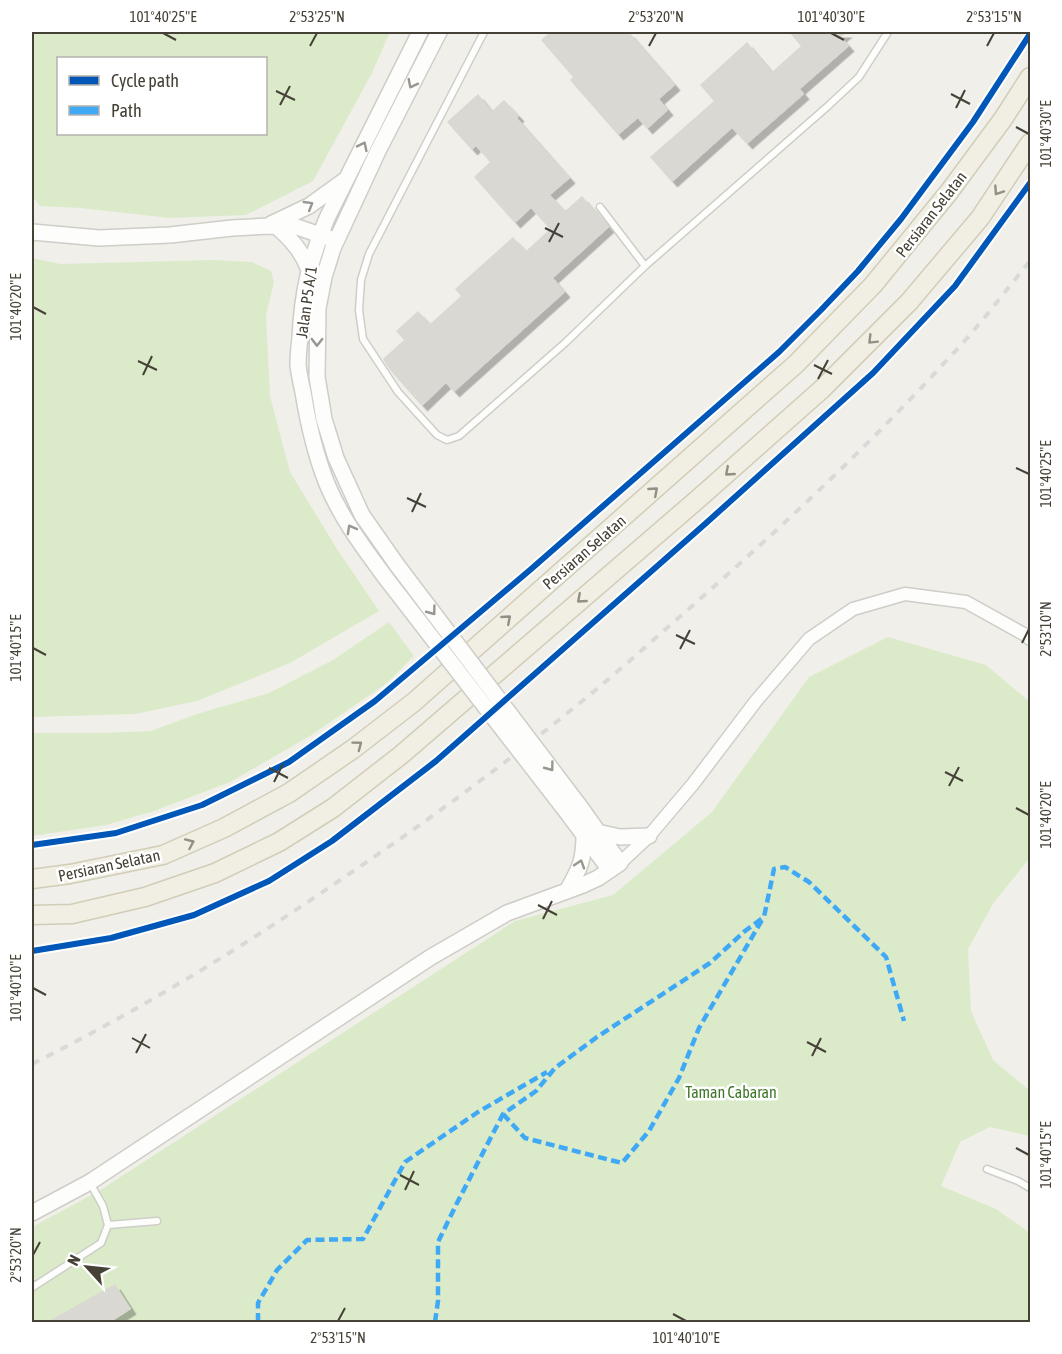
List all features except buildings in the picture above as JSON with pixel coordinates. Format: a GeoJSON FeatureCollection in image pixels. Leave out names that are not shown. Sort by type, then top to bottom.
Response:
{"type":"FeatureCollection","features":[{"type":"Feature","properties":{"kind":"main road","name":"Persiaran Selatan"},"geometry":{"type":"LineString","coordinates":[[32,879],[70,874],[163,855],[224,828],[289,794],[414,702],[796,364],[873,285],[950,192],[1030,77]]}},
{"type":"Feature","properties":{"kind":"main road","name":"Persiaran Selatan"},"geometry":{"type":"LineString","coordinates":[[32,915],[72,914],[155,893],[215,873],[279,842],[333,808],[401,755],[822,389],[909,302],[980,218],[1030,143]]}},
{"type":"Feature","properties":{"kind":"main road"},"geometry":{"type":"LineString","coordinates":[[32,925],[72,914]]}},
{"type":"Feature","properties":{"kind":"street","name":"Jalan P5 A/1"},"geometry":{"type":"LineString","coordinates":[[420,32],[320,235],[305,283],[298,366],[307,416],[316,453],[328,486],[356,538],[575,811]]}},
{"type":"Feature","properties":{"kind":"street","name":"Jalan P5 A/1"},"geometry":{"type":"LineString","coordinates":[[439,32],[378,151],[336,241],[324,277],[318,308],[317,377],[324,419],[336,458],[362,514],[575,811]]}},
{"type":"Feature","properties":{"kind":"street"},"geometry":{"type":"LineString","coordinates":[[272,226],[309,206],[346,179]]}},
{"type":"Feature","properties":{"kind":"street"},"geometry":{"type":"LineString","coordinates":[[272,226],[293,240],[305,258],[309,270]]}},
{"type":"Feature","properties":{"kind":"street"},"geometry":{"type":"LineString","coordinates":[[32,232],[99,238],[170,235],[272,226],[297,227],[336,241]]}},
{"type":"Feature","properties":{"kind":"street"},"geometry":{"type":"LineString","coordinates":[[32,1213],[90,1182],[431,957],[507,913],[598,878],[615,866],[650,836],[756,701],[809,639],[853,609],[905,594],[966,602],[1030,637]]}},
{"type":"Feature","properties":{"kind":"street"},"geometry":{"type":"LineString","coordinates":[[575,811],[615,866]]}},
{"type":"Feature","properties":{"kind":"street"},"geometry":{"type":"LineString","coordinates":[[591,833],[620,837],[650,836]]}},
{"type":"Feature","properties":{"kind":"street"},"geometry":{"type":"LineString","coordinates":[[567,891],[581,866],[584,848],[591,833]]}},
{"type":"Feature","properties":{"kind":"lane"},"geometry":{"type":"LineString","coordinates":[[484,32],[369,254],[361,280],[359,310],[363,339],[398,393],[437,435],[447,440],[459,436],[565,343],[645,266],[820,113],[859,76],[888,32]]}},
{"type":"Feature","properties":{"kind":"lane"},"geometry":{"type":"LineString","coordinates":[[600,207],[645,266]]}},
{"type":"Feature","properties":{"kind":"lane"},"geometry":{"type":"LineString","coordinates":[[987,1169],[1030,1188]]}},
{"type":"Feature","properties":{"kind":"lane"},"geometry":{"type":"LineString","coordinates":[[32,1286],[100,1243],[108,1224],[103,1206],[90,1182]]}},
{"type":"Feature","properties":{"kind":"lane"},"geometry":{"type":"LineString","coordinates":[[108,1224],[157,1221]]}},
{"type":"Feature","properties":{"kind":"green space"},"geometry":{"type":"Polygon","coordinates":[[[32,32],[390,32],[372,73],[313,181],[246,215],[170,218],[40,206],[32,196],[32,32]]]}},
{"type":"Feature","properties":{"kind":"green space"},"geometry":{"type":"Polygon","coordinates":[[[32,258],[60,264],[214,260],[252,262],[271,271],[274,282],[266,315],[270,396],[290,472],[337,549],[379,611],[290,663],[197,701],[135,714],[32,717],[32,258]]]}},
{"type":"Feature","properties":{"kind":"green space"},"geometry":{"type":"Polygon","coordinates":[[[389,622],[414,656],[387,683],[310,736],[230,782],[154,811],[106,825],[32,836],[32,733],[151,731],[197,714],[269,693],[333,660],[389,622]]]}},
{"type":"Feature","properties":{"kind":"green space","name":"Taman Cabaran"},"geometry":{"type":"Polygon","coordinates":[[[888,637],[986,665],[1030,702],[1030,858],[994,902],[968,949],[971,1011],[993,1060],[1030,1091],[1030,1136],[990,1127],[960,1142],[941,1186],[996,1209],[1030,1233],[1030,1322],[32,1322],[32,1227],[99,1191],[515,921],[613,895],[712,812],[809,677],[888,637]]]}},
{"type":"Feature","properties":{"kind":"railway"},"geometry":{"type":"LineString","coordinates":[[32,1064],[151,1000],[267,929],[441,810],[567,713],[711,589],[849,462],[958,348],[1030,261]]}},
{"type":"Feature","properties":{"kind":"marked path"},"geometry":{"type":"LineString","coordinates":[[435,1322],[438,1301],[438,1242],[503,1114],[536,1091],[555,1068],[597,1037],[710,963],[764,917],[774,869],[785,867],[809,882],[886,957],[904,1021]]}},
{"type":"Feature","properties":{"kind":"marked path"},"geometry":{"type":"LineString","coordinates":[[503,1114],[525,1138],[622,1163],[649,1131],[679,1078],[699,1028],[762,920]]}},
{"type":"Feature","properties":{"kind":"marked path"},"geometry":{"type":"LineString","coordinates":[[258,1322],[258,1303],[277,1270],[307,1240],[363,1239],[405,1162],[478,1112],[547,1072]]}},
{"type":"Feature","properties":{"kind":"cycle path"},"geometry":{"type":"LineString","coordinates":[[32,845],[116,833],[202,805],[289,762],[375,701],[530,570],[779,352],[821,310],[858,271],[901,219],[973,122],[1030,34]]}},
{"type":"Feature","properties":{"kind":"cycle path"},"geometry":{"type":"LineString","coordinates":[[32,951],[111,938],[194,915],[269,881],[332,841],[436,761],[873,373],[955,286],[1030,183]]}}]}
